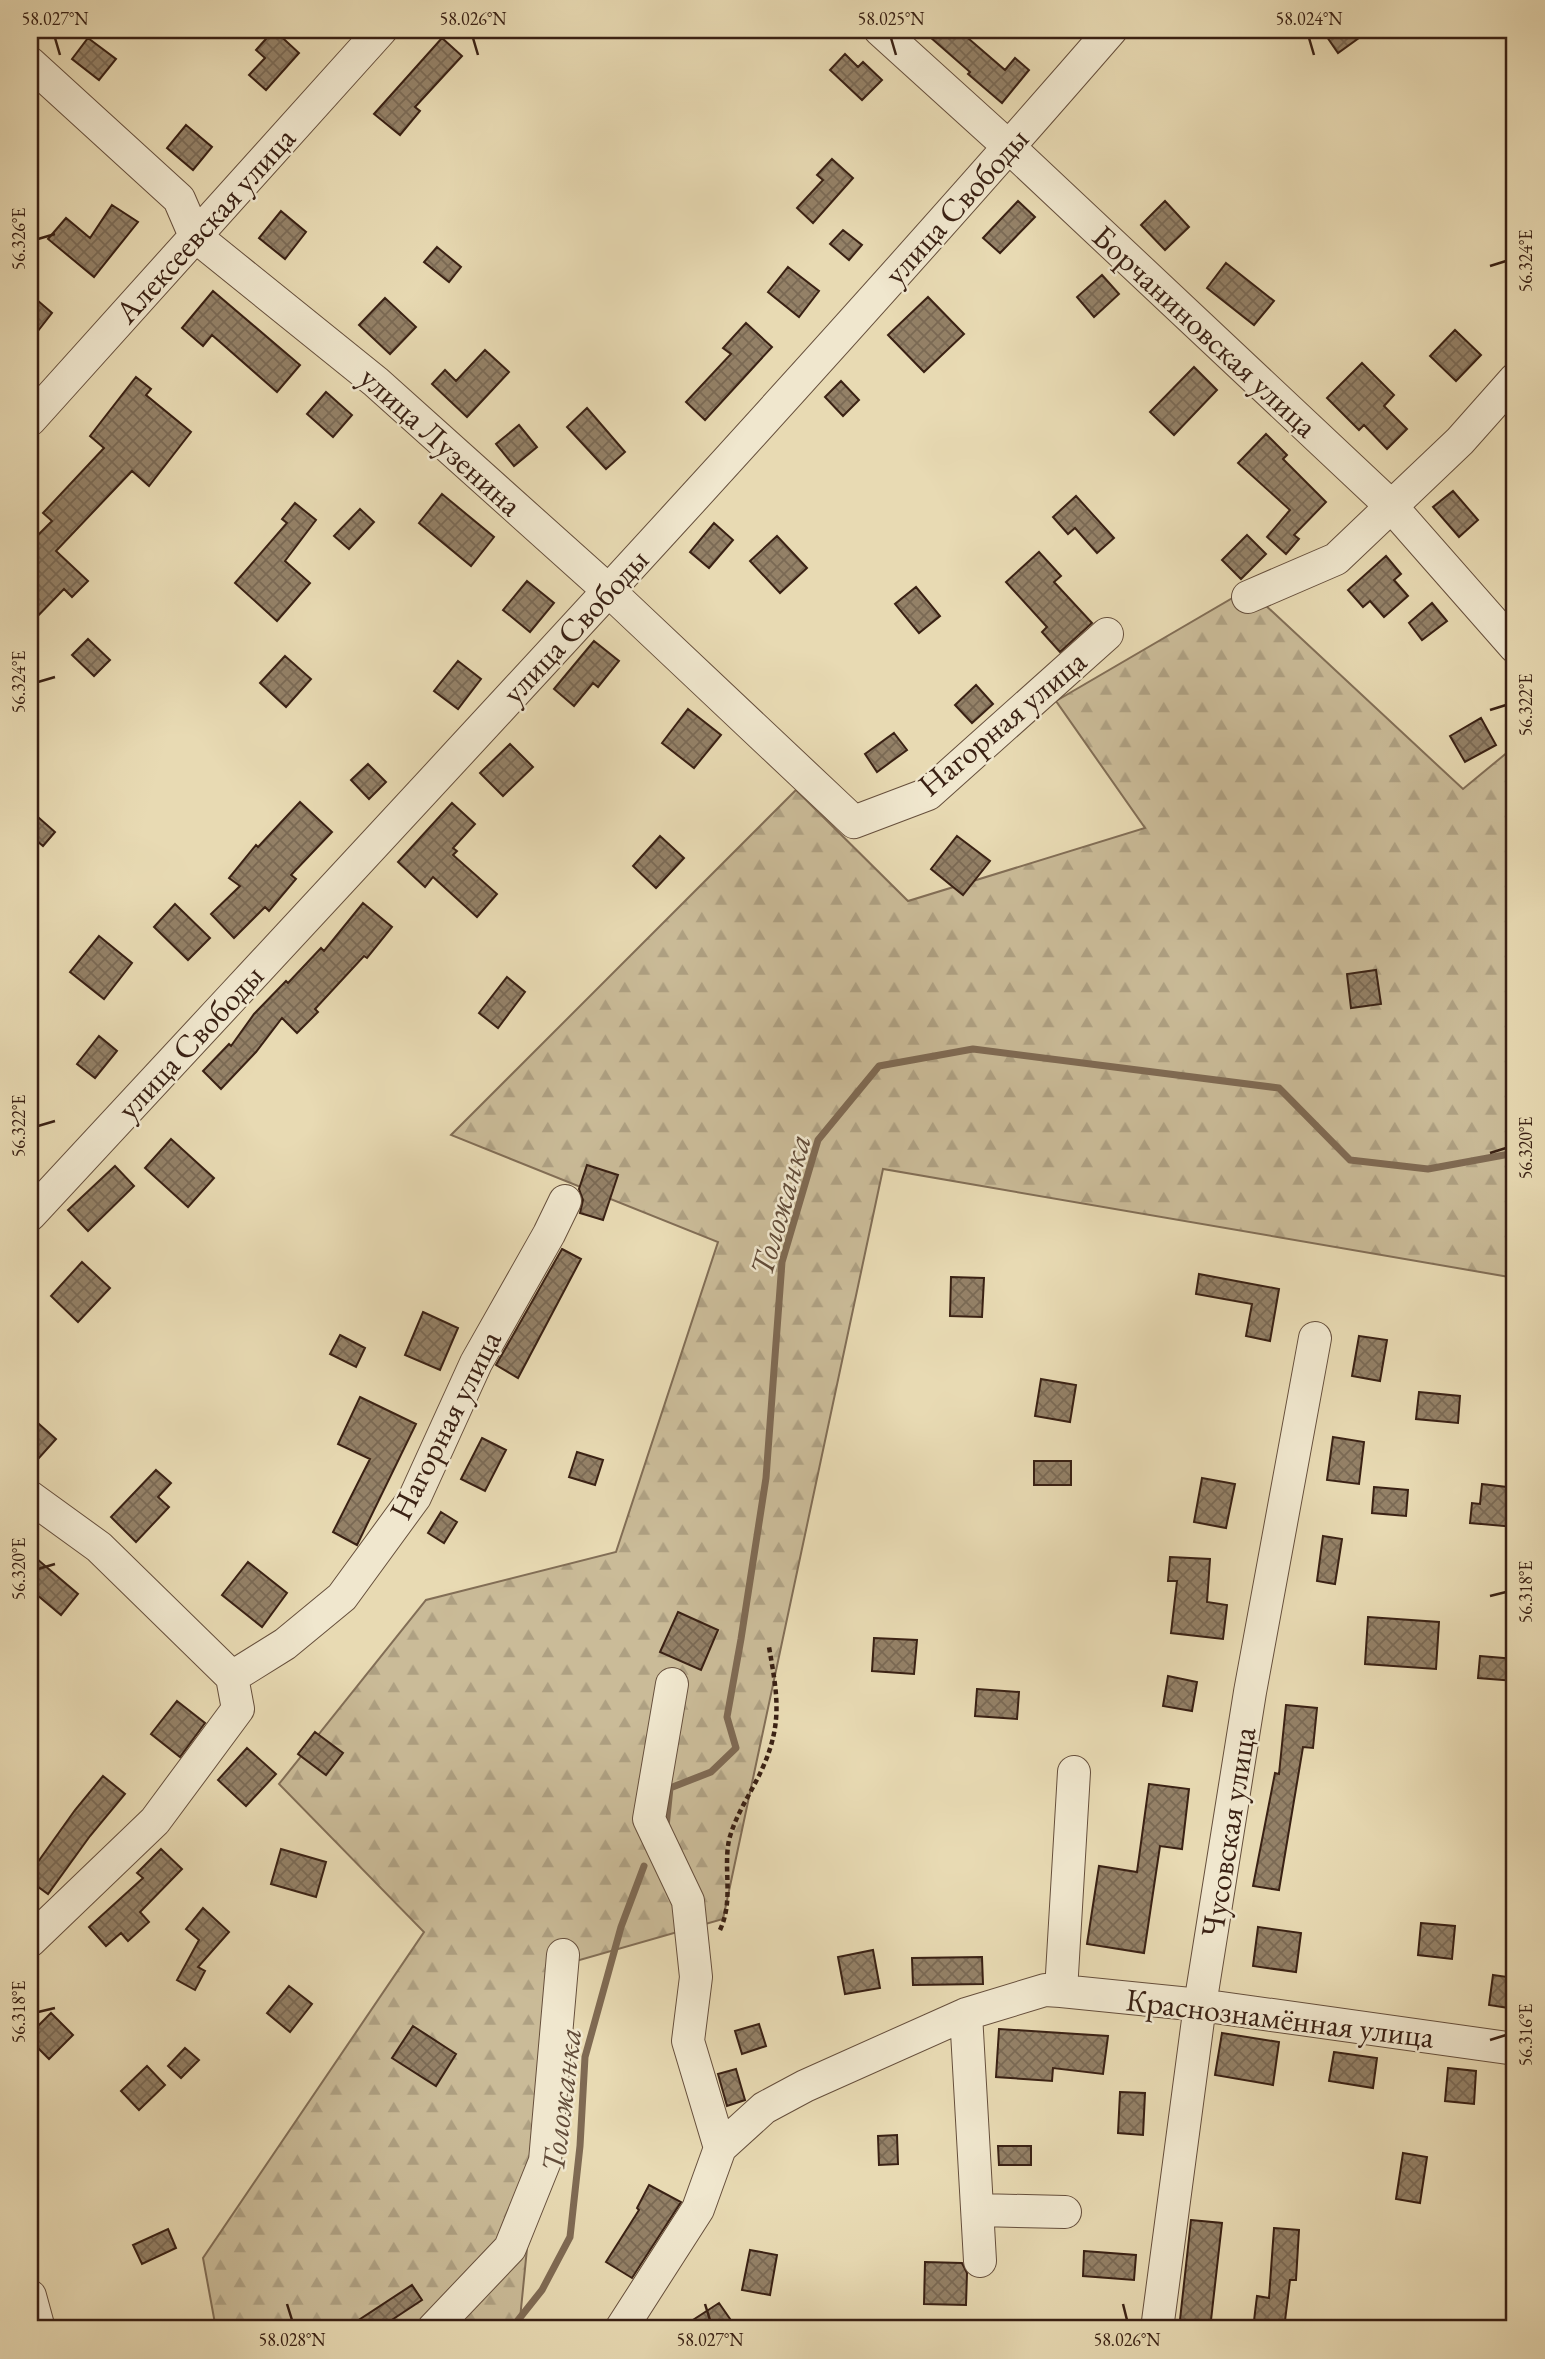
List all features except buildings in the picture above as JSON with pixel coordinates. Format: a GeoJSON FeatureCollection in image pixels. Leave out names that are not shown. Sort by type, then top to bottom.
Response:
{"type":"FeatureCollection","features":[{"type":"Feature","properties":{"kind":"street","name":"Алексеевская улица"},"geometry":{"type":"LineString","coordinates":[[30,420],[381,30]]}},
{"type":"Feature","properties":{"kind":"street","name":"Борчаниновская улица"},"geometry":{"type":"LineString","coordinates":[[880,30],[1009,147],[1391,506],[1515,647]]}},
{"type":"Feature","properties":{"kind":"street","name":"улица Свободы"},"geometry":{"type":"LineString","coordinates":[[30,1215],[608,591],[1009,147],[1111,30]]}},
{"type":"Feature","properties":{"kind":"street","name":"улица Лузенина"},"geometry":{"type":"LineString","coordinates":[[30,63],[179,199],[195,236],[376,382],[608,591],[855,822]]}},
{"type":"Feature","properties":{"kind":"street"},"geometry":{"type":"LineString","coordinates":[[1248,597],[1336,559],[1460,441],[1515,379]]}},
{"type":"Feature","properties":{"kind":"street","name":"Нагорная улица"},"geometry":{"type":"LineString","coordinates":[[855,822],[928,794],[1107,634]]}},
{"type":"Feature","properties":{"kind":"street","name":"Нагорная улица"},"geometry":{"type":"LineString","coordinates":[[232,1677],[285,1644],[342,1597],[415,1497],[476,1363],[565,1201]]}},
{"type":"Feature","properties":{"kind":"street","name":"Чусовская улица"},"geometry":{"type":"LineString","coordinates":[[1157,2329],[1200,2005],[1250,1692],[1315,1338]]}},
{"type":"Feature","properties":{"kind":"street"},"geometry":{"type":"LineString","coordinates":[[30,1497],[99,1547],[232,1677],[238,1709],[155,1821],[30,1941]]}},
{"type":"Feature","properties":{"kind":"street"},"geometry":{"type":"LineString","coordinates":[[672,1684],[649,1819],[688,1901],[696,1977],[688,2041],[720,2148]]}},
{"type":"Feature","properties":{"kind":"street"},"geometry":{"type":"LineString","coordinates":[[621,2329],[698,2208],[720,2148],[764,2108],[805,2086],[966,2014],[1053,1990],[1074,1772]]}},
{"type":"Feature","properties":{"kind":"street"},"geometry":{"type":"LineString","coordinates":[[433,2329],[510,2248],[545,2161],[563,1955]]}},
{"type":"Feature","properties":{"kind":"street","name":"Краснознамённая улица"},"geometry":{"type":"LineString","coordinates":[[1053,1990],[1200,2005],[1515,2049]]}},
{"type":"Feature","properties":{"kind":"street"},"geometry":{"type":"LineString","coordinates":[[966,2014],[980,2260]]}},
{"type":"Feature","properties":{"kind":"street"},"geometry":{"type":"LineString","coordinates":[[978,2210],[1065,2212]]}},
{"type":"Feature","properties":{"kind":"street"},"geometry":{"type":"LineString","coordinates":[[30,2296],[39,2329]]}},
{"type":"Feature","properties":{"kind":"path"},"geometry":{"type":"LineString","coordinates":[[714,1940],[727,1915],[729,1842],[741,1806],[763,1767],[777,1723],[778,1698],[769,1647]]}},
{"type":"Feature","properties":{"kind":"green space"},"geometry":{"type":"Polygon","coordinates":[[[1248,589],[1463,789],[1515,746],[1515,1278],[883,1169],[723,1919],[555,1967],[519,2329],[216,2329],[203,2258],[424,1932],[279,1784],[426,1600],[616,1552],[718,1242],[451,1135],[796,790],[908,901],[1145,828],[1056,701],[1248,589]]]}},
{"type":"Feature","properties":{"kind":"waterway","name":"Толожанка"},"geometry":{"type":"LineString","coordinates":[[666,1827],[670,1788],[711,1772],[736,1748],[727,1717],[766,1478],[782,1262],[818,1140],[879,1066],[973,1049],[1279,1088],[1350,1160],[1428,1169],[1515,1153]]}},
{"type":"Feature","properties":{"kind":"waterway","name":"Толожанка"},"geometry":{"type":"LineString","coordinates":[[511,2329],[542,2290],[570,2237],[580,2146],[585,2057],[621,1927],[644,1866]]}}]}
